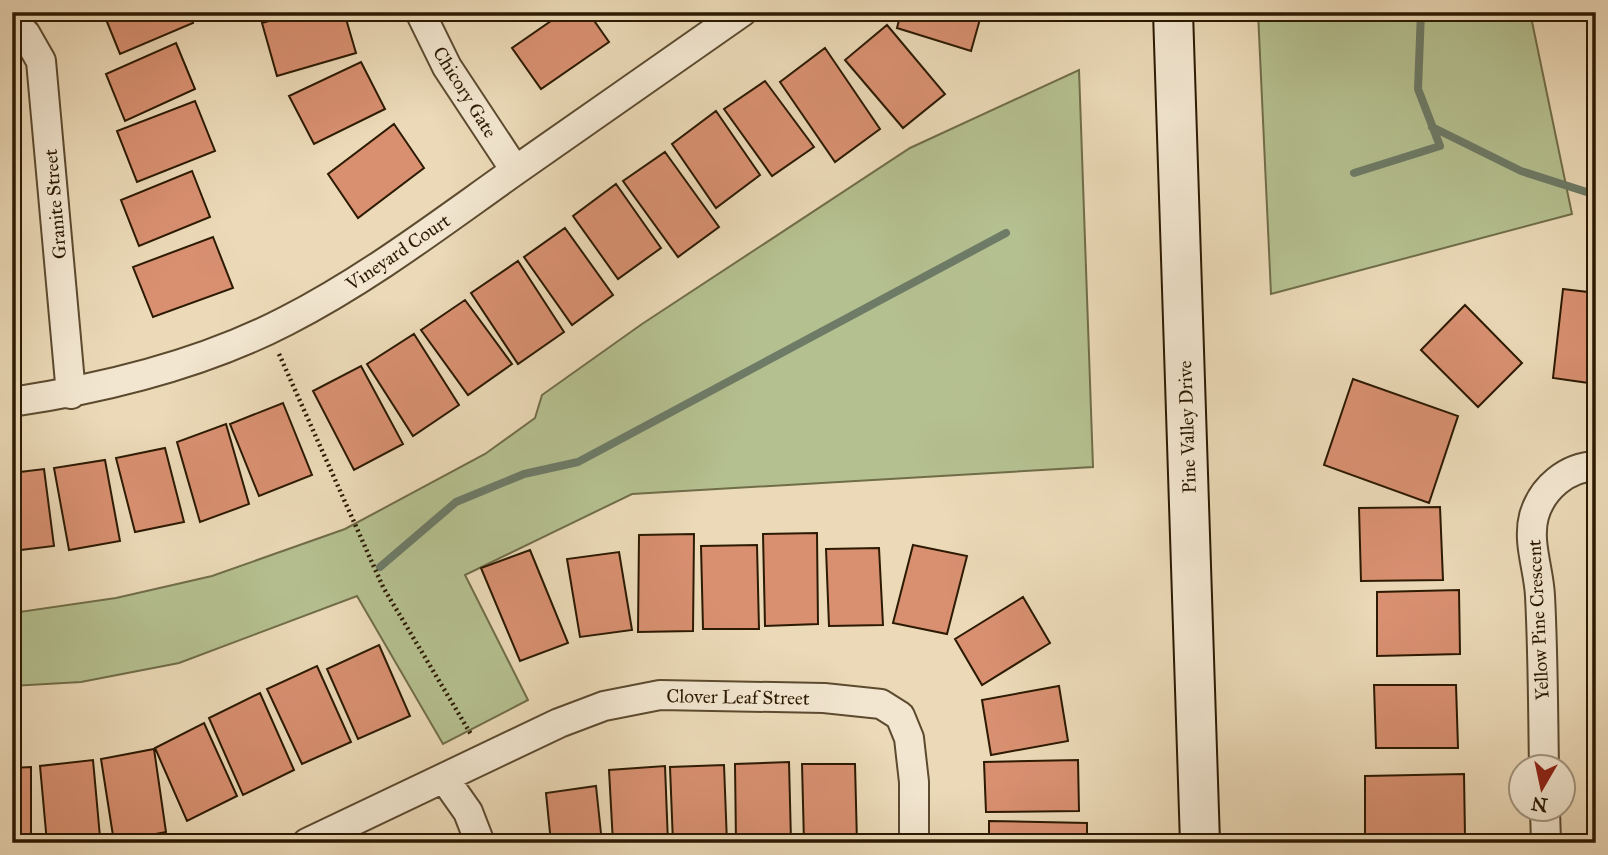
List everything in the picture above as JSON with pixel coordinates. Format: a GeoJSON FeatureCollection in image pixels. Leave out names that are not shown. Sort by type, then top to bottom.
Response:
{"type":"FeatureCollection","features":[{"type":"Feature","properties":{"kind":"main road","name":"Pine Valley Drive"},"geometry":{"type":"LineString","coordinates":[[1173,12],[1200,843]]}},
{"type":"Feature","properties":{"kind":"street","name":"Chicory Gate"},"geometry":{"type":"LineString","coordinates":[[420,12],[447,66],[515,170]]}},
{"type":"Feature","properties":{"kind":"street","name":"Vineyard Court"},"geometry":{"type":"LineString","coordinates":[[12,402],[71,394],[150,374],[239,343],[285,322],[365,277],[742,12]]}},
{"type":"Feature","properties":{"kind":"street","name":"Granite Street"},"geometry":{"type":"LineString","coordinates":[[12,29],[25,33],[41,61],[71,394]]}},
{"type":"Feature","properties":{"kind":"street","name":"Yellow Pine Crescent"},"geometry":{"type":"LineString","coordinates":[[1544,754],[1540,593],[1533,547],[1534,518],[1543,492],[1583,467],[1596,466]]}},
{"type":"Feature","properties":{"kind":"street","name":"Clover Leaf Street"},"geometry":{"type":"LineString","coordinates":[[307,843],[570,719],[604,706],[660,695],[824,698],[881,704],[900,716],[909,738],[914,782],[914,843]]}},
{"type":"Feature","properties":{"kind":"street"},"geometry":{"type":"LineString","coordinates":[[444,778],[468,812],[480,843]]}},
{"type":"Feature","properties":{"kind":"street"},"geometry":{"type":"LineString","coordinates":[[1545,824],[1546,843]]}},
{"type":"Feature","properties":{"kind":"path"},"geometry":{"type":"LineString","coordinates":[[277,350],[383,587],[474,739]]}},
{"type":"Feature","properties":{"kind":"green space"},"geometry":{"type":"Polygon","coordinates":[[[1258,12],[1530,12],[1572,214],[1271,294],[1258,12]]]}},
{"type":"Feature","properties":{"kind":"green space"},"geometry":{"type":"Polygon","coordinates":[[[1079,70],[1093,467],[632,494],[465,575],[528,700],[443,744],[357,596],[179,663],[81,682],[12,686],[12,613],[116,598],[212,576],[345,529],[485,454],[535,418],[542,395],[642,324],[910,148],[1079,70]]]}},
{"type":"Feature","properties":{"kind":"building"},"geometry":{"type":"Polygon","coordinates":[[[103,12],[189,12],[193,23],[120,54],[103,12]]]}},
{"type":"Feature","properties":{"kind":"building"},"geometry":{"type":"Polygon","coordinates":[[[299,12],[344,12],[356,53],[277,76],[262,23],[299,12]]]}},
{"type":"Feature","properties":{"kind":"building"},"geometry":{"type":"Polygon","coordinates":[[[564,12],[588,12],[609,42],[541,89],[512,48],[564,12]]]}},
{"type":"Feature","properties":{"kind":"building"},"geometry":{"type":"Polygon","coordinates":[[[901,12],[982,12],[971,51],[897,28],[901,12]]]}},
{"type":"Feature","properties":{"kind":"building"},"geometry":{"type":"Polygon","coordinates":[[[887,25],[945,94],[903,128],[845,60],[887,25]]]}},
{"type":"Feature","properties":{"kind":"building"},"geometry":{"type":"Polygon","coordinates":[[[176,43],[195,89],[125,121],[106,74],[176,43]]]}},
{"type":"Feature","properties":{"kind":"building"},"geometry":{"type":"Polygon","coordinates":[[[825,48],[880,129],[835,162],[780,82],[825,48]]]}},
{"type":"Feature","properties":{"kind":"building"},"geometry":{"type":"Polygon","coordinates":[[[361,62],[385,109],[314,144],[289,96],[361,62]]]}},
{"type":"Feature","properties":{"kind":"building"},"geometry":{"type":"Polygon","coordinates":[[[765,81],[814,147],[772,176],[724,109],[765,81]]]}},
{"type":"Feature","properties":{"kind":"building"},"geometry":{"type":"Polygon","coordinates":[[[195,101],[215,151],[137,182],[117,131],[195,101]]]}},
{"type":"Feature","properties":{"kind":"building"},"geometry":{"type":"Polygon","coordinates":[[[716,111],[760,175],[716,208],[672,144],[716,111]]]}},
{"type":"Feature","properties":{"kind":"building"},"geometry":{"type":"Polygon","coordinates":[[[394,124],[424,168],[358,218],[328,174],[394,124]]]}},
{"type":"Feature","properties":{"kind":"building"},"geometry":{"type":"Polygon","coordinates":[[[665,152],[719,227],[678,257],[623,181],[665,152]]]}},
{"type":"Feature","properties":{"kind":"building"},"geometry":{"type":"Polygon","coordinates":[[[192,171],[210,217],[139,246],[121,200],[192,171]]]}},
{"type":"Feature","properties":{"kind":"building"},"geometry":{"type":"Polygon","coordinates":[[[616,184],[661,248],[618,279],[573,216],[616,184]]]}},
{"type":"Feature","properties":{"kind":"building"},"geometry":{"type":"Polygon","coordinates":[[[565,228],[613,295],[572,325],[524,257],[565,228]]]}},
{"type":"Feature","properties":{"kind":"building"},"geometry":{"type":"Polygon","coordinates":[[[213,237],[233,288],[153,317],[133,267],[213,237]]]}},
{"type":"Feature","properties":{"kind":"building"},"geometry":{"type":"Polygon","coordinates":[[[518,261],[564,332],[518,364],[471,293],[518,261]]]}},
{"type":"Feature","properties":{"kind":"building"},"geometry":{"type":"Polygon","coordinates":[[[12,284],[19,334],[12,335],[12,284]]]}},
{"type":"Feature","properties":{"kind":"building"},"geometry":{"type":"Polygon","coordinates":[[[1563,289],[1596,293],[1596,384],[1553,378],[1563,289]]]}},
{"type":"Feature","properties":{"kind":"building"},"geometry":{"type":"Polygon","coordinates":[[[465,300],[512,364],[468,395],[421,330],[465,300]]]}},
{"type":"Feature","properties":{"kind":"building"},"geometry":{"type":"Polygon","coordinates":[[[1465,305],[1522,363],[1478,407],[1421,350],[1465,305]]]}},
{"type":"Feature","properties":{"kind":"building"},"geometry":{"type":"Polygon","coordinates":[[[414,334],[459,405],[413,436],[367,364],[414,334]]]}},
{"type":"Feature","properties":{"kind":"building"},"geometry":{"type":"Polygon","coordinates":[[[361,366],[403,444],[354,470],[313,391],[361,366]]]}},
{"type":"Feature","properties":{"kind":"building"},"geometry":{"type":"Polygon","coordinates":[[[1353,379],[1458,416],[1429,503],[1324,465],[1353,379]]]}},
{"type":"Feature","properties":{"kind":"building"},"geometry":{"type":"Polygon","coordinates":[[[283,403],[312,475],[259,496],[230,424],[283,403]]]}},
{"type":"Feature","properties":{"kind":"building"},"geometry":{"type":"Polygon","coordinates":[[[226,424],[249,504],[200,522],[177,442],[226,424]]]}},
{"type":"Feature","properties":{"kind":"building"},"geometry":{"type":"Polygon","coordinates":[[[165,448],[184,522],[135,532],[116,458],[165,448]]]}},
{"type":"Feature","properties":{"kind":"building"},"geometry":{"type":"Polygon","coordinates":[[[105,460],[120,541],[69,550],[54,468],[105,460]]]}},
{"type":"Feature","properties":{"kind":"building"},"geometry":{"type":"Polygon","coordinates":[[[44,469],[54,546],[12,551],[12,473],[44,469]]]}},
{"type":"Feature","properties":{"kind":"building"},"geometry":{"type":"Polygon","coordinates":[[[1440,507],[1443,580],[1361,581],[1359,508],[1440,507]]]}},
{"type":"Feature","properties":{"kind":"building"},"geometry":{"type":"Polygon","coordinates":[[[817,533],[818,624],[765,626],[763,534],[817,533]]]}},
{"type":"Feature","properties":{"kind":"building"},"geometry":{"type":"Polygon","coordinates":[[[694,534],[693,631],[638,632],[639,535],[694,534]]]}},
{"type":"Feature","properties":{"kind":"building"},"geometry":{"type":"Polygon","coordinates":[[[757,545],[759,629],[703,629],[701,546],[757,545]]]}},
{"type":"Feature","properties":{"kind":"building"},"geometry":{"type":"Polygon","coordinates":[[[913,545],[967,556],[947,634],[893,623],[913,545]]]}},
{"type":"Feature","properties":{"kind":"building"},"geometry":{"type":"Polygon","coordinates":[[[879,548],[883,625],[829,626],[826,549],[879,548]]]}},
{"type":"Feature","properties":{"kind":"building"},"geometry":{"type":"Polygon","coordinates":[[[530,550],[568,643],[520,661],[481,568],[530,550]]]}},
{"type":"Feature","properties":{"kind":"building"},"geometry":{"type":"Polygon","coordinates":[[[619,552],[632,630],[580,637],[567,559],[619,552]]]}},
{"type":"Feature","properties":{"kind":"building"},"geometry":{"type":"Polygon","coordinates":[[[1459,590],[1460,654],[1377,656],[1377,592],[1459,590]]]}},
{"type":"Feature","properties":{"kind":"building"},"geometry":{"type":"Polygon","coordinates":[[[1023,597],[1050,643],[982,685],[955,639],[1023,597]]]}},
{"type":"Feature","properties":{"kind":"building"},"geometry":{"type":"Polygon","coordinates":[[[379,645],[410,716],[358,739],[327,669],[379,645]]]}},
{"type":"Feature","properties":{"kind":"building"},"geometry":{"type":"Polygon","coordinates":[[[317,666],[351,742],[302,764],[267,689],[317,666]]]}},
{"type":"Feature","properties":{"kind":"building"},"geometry":{"type":"Polygon","coordinates":[[[1374,685],[1456,685],[1458,748],[1376,748],[1374,685]]]}},
{"type":"Feature","properties":{"kind":"building"},"geometry":{"type":"Polygon","coordinates":[[[1059,686],[1068,741],[991,755],[982,700],[1059,686]]]}},
{"type":"Feature","properties":{"kind":"building"},"geometry":{"type":"Polygon","coordinates":[[[260,693],[294,770],[243,795],[209,718],[260,693]]]}},
{"type":"Feature","properties":{"kind":"building"},"geometry":{"type":"Polygon","coordinates":[[[204,723],[237,796],[187,821],[155,748],[204,723]]]}},
{"type":"Feature","properties":{"kind":"building"},"geometry":{"type":"Polygon","coordinates":[[[154,749],[166,832],[114,842],[101,759],[154,749]]]}},
{"type":"Feature","properties":{"kind":"building"},"geometry":{"type":"Polygon","coordinates":[[[93,760],[100,837],[47,843],[40,766],[93,760]]]}},
{"type":"Feature","properties":{"kind":"building"},"geometry":{"type":"Polygon","coordinates":[[[1078,760],[1079,811],[986,812],[984,762],[1078,760]]]}},
{"type":"Feature","properties":{"kind":"building"},"geometry":{"type":"Polygon","coordinates":[[[789,762],[791,841],[736,843],[735,764],[789,762]]]}},
{"type":"Feature","properties":{"kind":"building"},"geometry":{"type":"Polygon","coordinates":[[[802,764],[855,764],[857,843],[804,843],[802,764]]]}},
{"type":"Feature","properties":{"kind":"building"},"geometry":{"type":"Polygon","coordinates":[[[724,765],[727,843],[673,843],[670,767],[724,765]]]}},
{"type":"Feature","properties":{"kind":"building"},"geometry":{"type":"Polygon","coordinates":[[[665,766],[668,843],[613,843],[609,770],[665,766]]]}},
{"type":"Feature","properties":{"kind":"building"},"geometry":{"type":"Polygon","coordinates":[[[31,767],[31,843],[12,843],[12,768],[31,767]]]}},
{"type":"Feature","properties":{"kind":"building"},"geometry":{"type":"Polygon","coordinates":[[[1464,774],[1465,837],[1365,837],[1365,776],[1464,774]]]}},
{"type":"Feature","properties":{"kind":"building"},"geometry":{"type":"Polygon","coordinates":[[[596,786],[602,843],[551,843],[546,793],[596,786]]]}},
{"type":"Feature","properties":{"kind":"building"},"geometry":{"type":"Polygon","coordinates":[[[989,821],[1087,823],[1087,843],[989,843],[989,821]]]}},
{"type":"Feature","properties":{"kind":"waterway"},"geometry":{"type":"LineString","coordinates":[[1354,173],[1440,146],[1418,89],[1421,12]]}},
{"type":"Feature","properties":{"kind":"waterway"},"geometry":{"type":"LineString","coordinates":[[1432,127],[1521,171],[1596,195]]}},
{"type":"Feature","properties":{"kind":"waterway"},"geometry":{"type":"LineString","coordinates":[[380,567],[456,502],[524,474],[578,462],[1006,233]]}}]}
